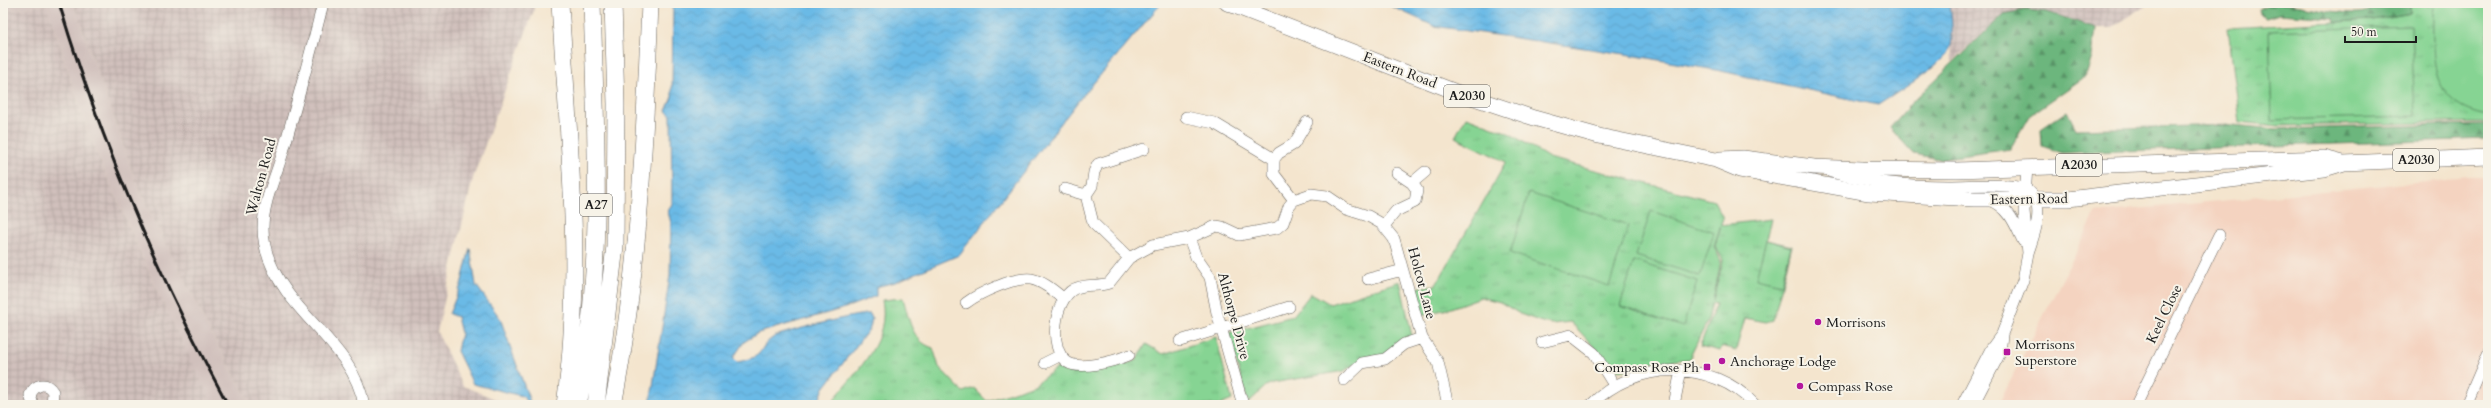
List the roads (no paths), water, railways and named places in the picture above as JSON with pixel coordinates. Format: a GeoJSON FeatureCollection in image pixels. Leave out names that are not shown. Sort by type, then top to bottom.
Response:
{"type":"FeatureCollection","features":[{"type":"Feature","properties":{"kind":"highway"},"geometry":{"type":"LineString","coordinates":[[560,3],[573,223],[573,312],[564,405]]}},
{"type":"Feature","properties":{"kind":"highway","name":"A27"},"geometry":{"type":"LineString","coordinates":[[578,405],[592,313],[597,245],[592,3]]}},
{"type":"Feature","properties":{"kind":"highway","name":"A27"},"geometry":{"type":"LineString","coordinates":[[596,405],[615,246],[616,104],[613,3]]}},
{"type":"Feature","properties":{"kind":"highway"},"geometry":{"type":"LineString","coordinates":[[613,405],[635,262],[645,141],[650,3]]}},
{"type":"Feature","properties":{"kind":"main road","name":"Eastern Road"},"geometry":{"type":"LineString","coordinates":[[1227,3],[1456,92],[1534,118],[1599,136],[1716,160],[1740,170],[1869,193],[1989,200],[2029,196],[2131,193],[2233,178],[2324,169],[2344,163],[2488,157]]}},
{"type":"Feature","properties":{"kind":"main road","name":"Eastern Road"},"geometry":{"type":"LineString","coordinates":[[1716,160],[1743,158],[1814,166],[1921,170],[2324,158],[2344,163]]}},
{"type":"Feature","properties":{"kind":"street","name":"Walton Road"},"geometry":{"type":"LineString","coordinates":[[323,3],[310,57],[266,204],[263,227],[264,239],[274,272],[287,292],[344,359],[355,376],[364,405]]}},
{"type":"Feature","properties":{"kind":"street"},"geometry":{"type":"LineString","coordinates":[[1186,117],[1214,123],[1274,160]]}},
{"type":"Feature","properties":{"kind":"street"},"geometry":{"type":"LineString","coordinates":[[1129,355],[1117,360],[1079,366],[1067,362],[1060,356],[1055,336],[1064,298],[1074,289],[1086,284],[1109,283],[1129,258],[1160,243],[1189,238],[1210,228],[1222,226],[1237,235],[1277,228],[1284,223],[1289,206],[1294,200],[1274,174],[1274,160],[1279,153],[1294,144],[1307,122]]}},
{"type":"Feature","properties":{"kind":"street"},"geometry":{"type":"LineString","coordinates":[[1129,258],[1093,223],[1086,195],[1092,186],[1094,172],[1098,164],[1144,149]]}},
{"type":"Feature","properties":{"kind":"street"},"geometry":{"type":"LineString","coordinates":[[1814,166],[1857,179],[1883,182],[1948,186],[2004,185],[2029,196]]}},
{"type":"Feature","properties":{"kind":"street"},"geometry":{"type":"LineString","coordinates":[[1962,405],[1991,349],[2002,334],[2023,280],[2028,253],[2037,224],[2029,196],[2027,167]]}},
{"type":"Feature","properties":{"kind":"street"},"geometry":{"type":"LineString","coordinates":[[1412,183],[1425,172]]}},
{"type":"Feature","properties":{"kind":"street"},"geometry":{"type":"LineString","coordinates":[[1384,226],[1396,212],[1415,202],[1417,190],[1412,183],[1397,173]]}},
{"type":"Feature","properties":{"kind":"street"},"geometry":{"type":"LineString","coordinates":[[1064,189],[1086,195]]}},
{"type":"Feature","properties":{"kind":"street","name":"Holcot Lane"},"geometry":{"type":"LineString","coordinates":[[1294,200],[1311,194],[1327,196],[1346,209],[1368,216],[1384,226],[1395,243],[1422,338],[1438,362],[1448,405]]}},
{"type":"Feature","properties":{"kind":"street"},"geometry":{"type":"LineString","coordinates":[[1989,200],[2001,205],[2011,216],[2028,253]]}},
{"type":"Feature","properties":{"kind":"street","name":"Keel Close"},"geometry":{"type":"LineString","coordinates":[[2136,405],[2219,235]]}},
{"type":"Feature","properties":{"kind":"street","name":"Althorpe Drive"},"geometry":{"type":"LineString","coordinates":[[1189,238],[1196,257],[1210,277],[1221,326],[1243,405]]}},
{"type":"Feature","properties":{"kind":"street"},"geometry":{"type":"LineString","coordinates":[[1368,279],[1403,270]]}},
{"type":"Feature","properties":{"kind":"street"},"geometry":{"type":"LineString","coordinates":[[966,303],[984,292],[1026,279],[1040,282],[1064,298]]}},
{"type":"Feature","properties":{"kind":"street"},"geometry":{"type":"LineString","coordinates":[[1180,341],[1221,326],[1288,307]]}},
{"type":"Feature","properties":{"kind":"street"},"geometry":{"type":"LineString","coordinates":[[1974,405],[2000,353],[2002,334]]}},
{"type":"Feature","properties":{"kind":"street"},"geometry":{"type":"LineString","coordinates":[[1542,342],[1560,336],[1571,335],[1594,353],[1614,385]]}},
{"type":"Feature","properties":{"kind":"street"},"geometry":{"type":"LineString","coordinates":[[1344,380],[1362,363],[1385,359],[1404,344],[1422,338]]}},
{"type":"Feature","properties":{"kind":"street"},"geometry":{"type":"LineString","coordinates":[[2466,405],[2488,354]]}},
{"type":"Feature","properties":{"kind":"street"},"geometry":{"type":"LineString","coordinates":[[1045,362],[1060,356]]}},
{"type":"Feature","properties":{"kind":"street"},"geometry":{"type":"LineString","coordinates":[[1674,405],[1681,370]]}},
{"type":"Feature","properties":{"kind":"street"},"geometry":{"type":"LineString","coordinates":[[1591,405],[1614,385],[1652,372],[1681,370],[1704,375],[1726,383],[1742,392],[1755,405]]}},
{"type":"Feature","properties":{"kind":"street"},"geometry":{"type":"LineString","coordinates":[[33,405],[30,395],[35,387],[41,385],[51,388],[53,392],[53,404]]}},
{"type":"Feature","properties":{"kind":"water"},"geometry":{"type":"Polygon","coordinates":[[[673,3],[1156,3],[1160,5],[1079,100],[959,255],[895,282],[876,287],[876,296],[845,308],[758,333],[744,342],[733,358],[737,362],[747,360],[758,355],[768,341],[780,334],[839,319],[870,314],[872,318],[870,328],[824,388],[817,405],[650,405],[670,275],[671,223],[668,213],[672,204],[671,115],[666,111],[672,97],[673,3]]]}},
{"type":"Feature","properties":{"kind":"water"},"geometry":{"type":"Polygon","coordinates":[[[1384,3],[1950,3],[1952,39],[1949,50],[1937,64],[1928,72],[1878,105],[1721,71],[1625,54],[1434,26],[1384,3]]]}},
{"type":"Feature","properties":{"kind":"water"},"geometry":{"type":"Polygon","coordinates":[[[470,248],[476,285],[500,318],[531,405],[522,396],[473,384],[457,351],[461,333],[457,317],[449,314],[461,285],[470,248]]]}},
{"type":"Feature","properties":{"kind":"railway"},"geometry":{"type":"LineString","coordinates":[[59,3],[93,107],[133,208],[178,308],[228,405]]}},
{"type":"Feature","properties":{"kind":"place","name":"Morrisons"},"geometry":{"type":"Point","coordinates":[1818,322]}},
{"type":"Feature","properties":{"kind":"place","name":"Morrisons Superstore"},"geometry":{"type":"Point","coordinates":[2007,352]}},
{"type":"Feature","properties":{"kind":"place","name":"Anchorage Lodge"},"geometry":{"type":"Point","coordinates":[1722,361]}},
{"type":"Feature","properties":{"kind":"place","name":"Compass Rose Ph"},"geometry":{"type":"Point","coordinates":[1707,367]}},
{"type":"Feature","properties":{"kind":"place","name":"Compass Rose"},"geometry":{"type":"Point","coordinates":[1800,386]}}]}
